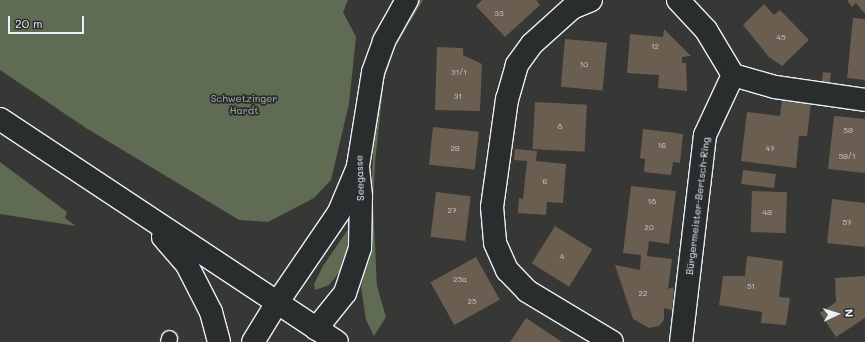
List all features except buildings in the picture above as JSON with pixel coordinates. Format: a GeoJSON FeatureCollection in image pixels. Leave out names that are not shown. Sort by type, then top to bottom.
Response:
{"type":"FeatureCollection","features":[{"type":"Feature","properties":{"kind":"street","name":"Seegasse"},"geometry":{"type":"LineString","coordinates":[[311,336],[345,293],[360,248],[361,196],[358,166],[372,72],[388,34],[408,0]]}},
{"type":"Feature","properties":{"kind":"street"},"geometry":{"type":"LineString","coordinates":[[591,0],[572,8],[532,44],[517,65],[507,99],[492,207],[496,243],[507,270],[527,291],[612,342]]}},
{"type":"Feature","properties":{"kind":"street"},"geometry":{"type":"LineString","coordinates":[[678,0],[706,30],[733,75],[775,87],[865,100]]}},
{"type":"Feature","properties":{"kind":"street","name":"Bürgermeister-Bertsch-Ring"},"geometry":{"type":"LineString","coordinates":[[681,342],[705,135],[733,75]]}},
{"type":"Feature","properties":{"kind":"street"},"geometry":{"type":"LineString","coordinates":[[0,119],[277,303],[311,336],[336,342]]}},
{"type":"Feature","properties":{"kind":"street"},"geometry":{"type":"LineString","coordinates":[[252,342],[339,212],[358,166]]}},
{"type":"Feature","properties":{"kind":"street"},"geometry":{"type":"LineString","coordinates":[[142,214],[187,265],[211,312],[219,342]]}},
{"type":"Feature","properties":{"kind":"green space","name":"Schwetzinger Hardt"},"geometry":{"type":"Polygon","coordinates":[[[0,0],[348,0],[343,12],[356,37],[349,104],[331,180],[314,198],[268,222],[239,220],[86,128],[0,70],[0,0]]]}},
{"type":"Feature","properties":{"kind":"green space"},"geometry":{"type":"Polygon","coordinates":[[[419,0],[423,0],[395,47],[384,80],[375,162],[373,205],[377,286],[386,317],[374,336],[366,320],[361,287],[369,250],[374,129],[382,80],[401,24],[419,0]]]}},
{"type":"Feature","properties":{"kind":"green space"},"geometry":{"type":"Polygon","coordinates":[[[0,162],[67,212],[65,218],[76,226],[0,214],[0,162]]]}},
{"type":"Feature","properties":{"kind":"green space"},"geometry":{"type":"Polygon","coordinates":[[[351,225],[348,255],[341,270],[329,285],[315,290],[314,284],[323,266],[351,225]]]}}]}
